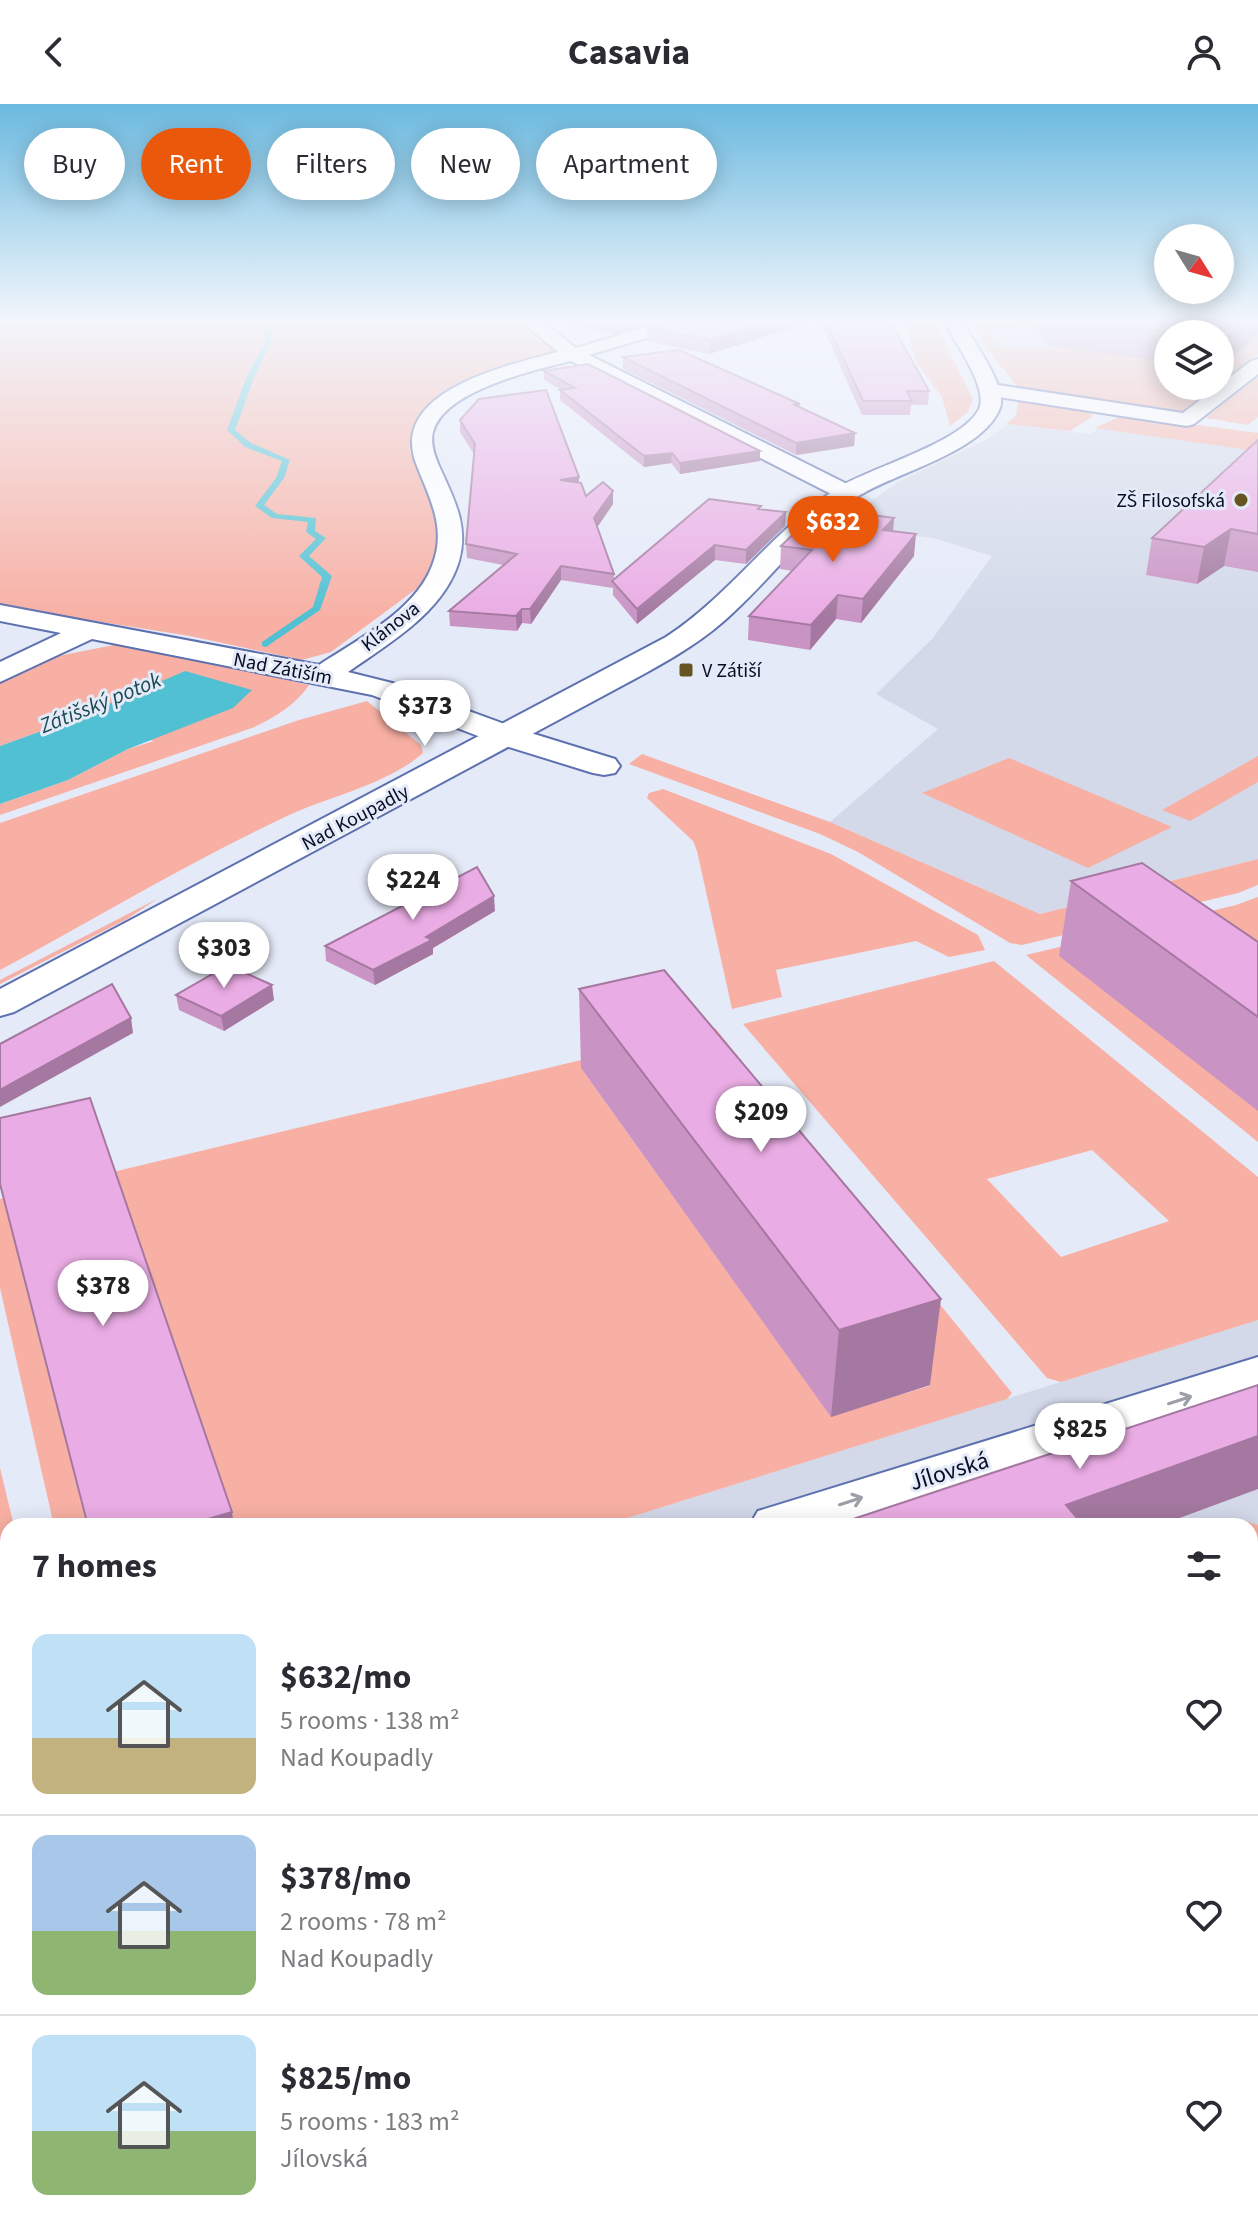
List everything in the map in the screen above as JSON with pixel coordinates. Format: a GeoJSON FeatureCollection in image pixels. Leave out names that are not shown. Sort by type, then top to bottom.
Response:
{"type":"FeatureCollection","features":[{"type":"Feature","properties":{"kind":"street","name":"Klánova"},"geometry":{"type":"LineString","coordinates":[[324,675],[388,631],[424,600],[444,570],[449,543],[448,511],[420,442],[428,420]]}},
{"type":"Feature","properties":{"kind":"street"},"geometry":{"type":"LineString","coordinates":[[703,420],[847,493]]}},
{"type":"Feature","properties":{"kind":"street","name":"Nad Koupadly"},"geometry":{"type":"LineString","coordinates":[[0,1004],[507,736],[693,633],[819,515],[847,493],[975,427],[980,420]]}},
{"type":"Feature","properties":{"kind":"street","name":"Nad Zátiším"},"geometry":{"type":"LineString","coordinates":[[0,613],[324,675],[382,689],[507,736],[604,766]]}},
{"type":"Feature","properties":{"kind":"street"},"geometry":{"type":"LineString","coordinates":[[0,673],[89,630]]}},
{"type":"Feature","properties":{"kind":"street","name":"Jílovská"},"geometry":{"type":"LineString","coordinates":[[802,1518],[1258,1374]]}},
{"type":"Feature","properties":{"kind":"shaded area"},"geometry":{"type":"Polygon","coordinates":[[[0,420],[416,420],[409,450],[439,515],[436,549],[427,581],[331,652],[302,660],[190,636],[0,606],[0,420]]]}},
{"type":"Feature","properties":{"kind":"shaded area"},"geometry":{"type":"Polygon","coordinates":[[[1011,420],[1086,420],[1070,431],[1006,424],[1011,420]]]}},
{"type":"Feature","properties":{"kind":"shaded area"},"geometry":{"type":"Polygon","coordinates":[[[1112,420],[1162,420],[1258,433],[1258,454],[1249,450],[1095,428],[1112,420]]]}},
{"type":"Feature","properties":{"kind":"shaded area"},"geometry":{"type":"Polygon","coordinates":[[[1220,420],[1254,420],[1248,425],[1220,420]]]}},
{"type":"Feature","properties":{"kind":"shaded area"},"geometry":{"type":"Polygon","coordinates":[[[1008,424],[1091,434],[1099,428],[1250,450],[1258,454],[1258,859],[1040,914],[830,822],[938,729],[876,694],[933,638],[992,556],[933,538],[835,526],[900,481],[987,439],[1008,424]]]}},
{"type":"Feature","properties":{"kind":"shaded area"},"geometry":{"type":"Polygon","coordinates":[[[114,645],[192,658],[309,685],[284,710],[252,728],[0,815],[0,804],[68,780],[128,749],[154,741],[72,720],[0,746],[0,681],[48,658],[114,645]]]}},
{"type":"Feature","properties":{"kind":"shaded area"},"geometry":{"type":"Polygon","coordinates":[[[367,701],[421,745],[423,753],[392,774],[285,817],[212,853],[0,970],[0,823],[299,720],[367,701]]]}},
{"type":"Feature","properties":{"kind":"shaded area"},"geometry":{"type":"Polygon","coordinates":[[[642,754],[830,822],[1040,914],[1258,859],[1258,885],[1238,893],[1022,945],[1010,943],[858,852],[820,834],[629,764],[642,754]]]}},
{"type":"Feature","properties":{"kind":"shaded area"},"geometry":{"type":"Polygon","coordinates":[[[1258,756],[1258,782],[1190,821],[1162,810],[1258,756]]]}},
{"type":"Feature","properties":{"kind":"shaded area"},"geometry":{"type":"Polygon","coordinates":[[[1009,758],[1172,827],[1088,868],[922,793],[1009,758]]]}},
{"type":"Feature","properties":{"kind":"shaded area"},"geometry":{"type":"Polygon","coordinates":[[[663,789],[831,854],[978,935],[985,950],[949,957],[916,941],[776,970],[782,997],[732,1009],[693,841],[647,798],[649,793],[663,789]]]}},
{"type":"Feature","properties":{"kind":"shaded area"},"geometry":{"type":"Polygon","coordinates":[[[1258,897],[1258,1142],[1026,955],[1236,905],[1258,897]]]}},
{"type":"Feature","properties":{"kind":"shaded area"},"geometry":{"type":"Polygon","coordinates":[[[157,899],[127,919],[0,984],[0,980],[157,899]]]}},
{"type":"Feature","properties":{"kind":"shaded area"},"geometry":{"type":"Polygon","coordinates":[[[994,961],[1258,1177],[1258,1320],[1061,1382],[1047,1378],[743,1024],[994,961]],[[1092,1150],[987,1179],[1061,1257],[1169,1221],[1092,1150]]]}},
{"type":"Feature","properties":{"kind":"shaded area"},"geometry":{"type":"Polygon","coordinates":[[[715,1028],[1012,1393],[1007,1399],[628,1518],[213,1518],[54,1394],[85,1518],[52,1518],[0,1288],[0,1199],[715,1028]],[[581,1068],[831,1416],[929,1385],[581,1068]]]}},
{"type":"Feature","properties":{"kind":"shaded area"},"geometry":{"type":"Polygon","coordinates":[[[1258,1320],[1258,1518],[627,1518],[1258,1320]]]}},
{"type":"Feature","properties":{"kind":"shaded area"},"geometry":{"type":"Polygon","coordinates":[[[0,1468],[12,1518],[0,1518],[0,1468]]]}},
{"type":"Feature","properties":{"kind":"water"},"geometry":{"type":"Polygon","coordinates":[[[185,671],[252,690],[233,708],[128,749],[68,780],[0,804],[0,746],[72,720],[185,671]]]}},
{"type":"Feature","properties":{"kind":"building"},"geometry":{"type":"Polygon","coordinates":[[[460,420],[557,420],[579,477],[560,480],[581,483],[586,496],[603,482],[613,491],[594,518],[614,574],[561,566],[530,609],[522,609],[516,616],[449,611],[517,554],[466,544],[475,444],[460,420]]]}},
{"type":"Feature","properties":{"kind":"building"},"geometry":{"type":"Polygon","coordinates":[[[599,420],[699,420],[760,451],[680,463],[672,453],[644,456],[599,420]]]}},
{"type":"Feature","properties":{"kind":"building"},"geometry":{"type":"Polygon","coordinates":[[[750,420],[828,420],[855,433],[796,443],[750,420]]]}},
{"type":"Feature","properties":{"kind":"building"},"geometry":{"type":"Polygon","coordinates":[[[1258,440],[1258,534],[1231,529],[1204,547],[1152,538],[1258,440]]]}},
{"type":"Feature","properties":{"kind":"building"},"geometry":{"type":"Polygon","coordinates":[[[709,499],[786,512],[746,550],[715,545],[637,609],[612,581],[709,499]]]}},
{"type":"Feature","properties":{"kind":"building"},"geometry":{"type":"Polygon","coordinates":[[[820,508],[894,518],[883,530],[916,534],[863,599],[838,595],[811,625],[749,616],[812,550],[781,546],[820,508]]]}},
{"type":"Feature","properties":{"kind":"building"},"geometry":{"type":"Polygon","coordinates":[[[1142,863],[1258,942],[1258,1017],[1071,881],[1142,863]]]}},
{"type":"Feature","properties":{"kind":"building"},"geometry":{"type":"Polygon","coordinates":[[[477,867],[494,896],[426,937],[432,940],[373,970],[325,946],[477,867]]]}},
{"type":"Feature","properties":{"kind":"building"},"geometry":{"type":"Polygon","coordinates":[[[228,965],[272,985],[221,1016],[176,995],[228,965]]]}},
{"type":"Feature","properties":{"kind":"building"},"geometry":{"type":"Polygon","coordinates":[[[664,970],[941,1299],[839,1330],[579,989],[664,970]]]}},
{"type":"Feature","properties":{"kind":"building"},"geometry":{"type":"Polygon","coordinates":[[[112,984],[131,1018],[0,1090],[0,1044],[112,984]]]}},
{"type":"Feature","properties":{"kind":"building"},"geometry":{"type":"Polygon","coordinates":[[[90,1098],[232,1512],[211,1518],[86,1518],[0,1184],[0,1118],[90,1098]]]}},
{"type":"Feature","properties":{"kind":"building"},"geometry":{"type":"Polygon","coordinates":[[[1258,1385],[1258,1436],[1066,1505],[1077,1518],[856,1518],[1258,1385]]]}},
{"type":"Feature","properties":{"kind":"waterway","name":"Zátišský potok"},"geometry":{"type":"LineString","coordinates":[[235,420],[231,430],[248,445],[286,460],[280,478],[259,506],[275,516],[313,520],[310,532],[317,536]]}},
{"type":"Feature","properties":{"kind":"waterway","name":"Zátišský potok"},"geometry":{"type":"LineString","coordinates":[[266,644],[317,608],[327,576],[304,556],[322,538],[319,537]]}},
{"type":"Feature","properties":{"kind":"place","name":"ZŠ Filosofská"},"geometry":{"type":"Point","coordinates":[1241,500]}},
{"type":"Feature","properties":{"kind":"place","name":"V Zátiší"},"geometry":{"type":"Point","coordinates":[686,670]}}]}
